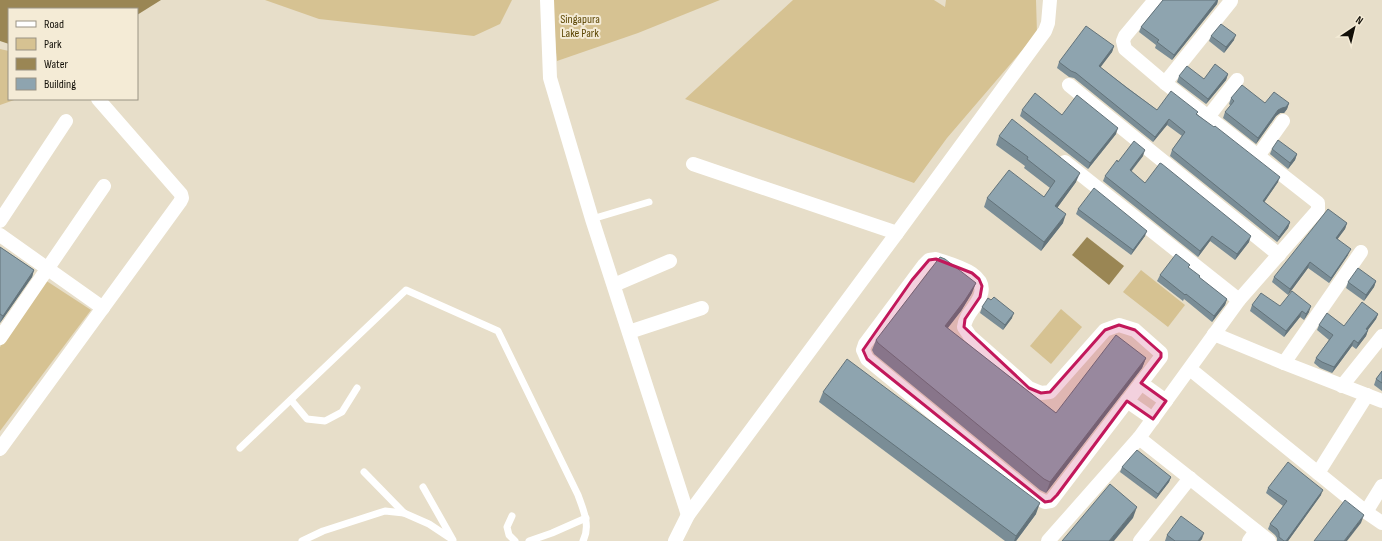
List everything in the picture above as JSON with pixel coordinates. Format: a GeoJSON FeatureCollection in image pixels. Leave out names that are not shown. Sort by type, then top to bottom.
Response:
{"type":"FeatureCollection","features":[{"type":"Feature","properties":{"kind":"street"},"geometry":{"type":"LineString","coordinates":[[547,0],[550,78],[592,219],[688,515]]}},
{"type":"Feature","properties":{"kind":"street"},"geometry":{"type":"LineString","coordinates":[[675,541],[688,515],[1045,31],[1048,23],[1050,0]]}},
{"type":"Feature","properties":{"kind":"street"},"geometry":{"type":"LineString","coordinates":[[1048,541],[1140,438],[1239,300],[1318,210],[1318,202],[1165,83],[1125,49],[1123,42],[1125,36],[1155,0]]}},
{"type":"Feature","properties":{"kind":"street"},"geometry":{"type":"LineString","coordinates":[[1165,83],[1231,1]]}},
{"type":"Feature","properties":{"kind":"street"},"geometry":{"type":"LineString","coordinates":[[1208,117],[1237,80]]}},
{"type":"Feature","properties":{"kind":"street"},"geometry":{"type":"LineString","coordinates":[[1069,85],[1278,255]]}},
{"type":"Feature","properties":{"kind":"street"},"geometry":{"type":"LineString","coordinates":[[0,449],[182,198],[181,194],[99,100]]}},
{"type":"Feature","properties":{"kind":"street"},"geometry":{"type":"LineString","coordinates":[[0,221],[66,121]]}},
{"type":"Feature","properties":{"kind":"street"},"geometry":{"type":"LineString","coordinates":[[1258,156],[1283,121]]}},
{"type":"Feature","properties":{"kind":"street"},"geometry":{"type":"LineString","coordinates":[[1053,153],[1239,300]]}},
{"type":"Feature","properties":{"kind":"street"},"geometry":{"type":"LineString","coordinates":[[693,164],[897,233]]}},
{"type":"Feature","properties":{"kind":"street"},"geometry":{"type":"LineString","coordinates":[[0,338],[104,186]]}},
{"type":"Feature","properties":{"kind":"street"},"geometry":{"type":"LineString","coordinates":[[0,235],[103,308]]}},
{"type":"Feature","properties":{"kind":"street"},"geometry":{"type":"LineString","coordinates":[[1284,363],[1361,252]]}},
{"type":"Feature","properties":{"kind":"street"},"geometry":{"type":"LineString","coordinates":[[936,259],[972,273],[979,279],[982,286],[980,298],[965,319],[964,327],[970,336],[1029,388],[1041,393],[1050,392],[1105,330],[1119,325],[1135,330],[1161,353],[1161,357],[1127,401],[1056,495],[1051,501],[1045,502],[1035,497],[867,359],[863,350],[865,344],[912,280],[929,260],[936,259]]}},
{"type":"Feature","properties":{"kind":"street"},"geometry":{"type":"LineString","coordinates":[[614,284],[670,261]]}},
{"type":"Feature","properties":{"kind":"street"},"geometry":{"type":"LineString","coordinates":[[629,332],[702,308]]}},
{"type":"Feature","properties":{"kind":"street"},"geometry":{"type":"LineString","coordinates":[[1214,334],[1382,401]]}},
{"type":"Feature","properties":{"kind":"street"},"geometry":{"type":"LineString","coordinates":[[1342,386],[1382,336]]}},
{"type":"Feature","properties":{"kind":"street"},"geometry":{"type":"LineString","coordinates":[[1190,369],[1366,512],[1382,523]]}},
{"type":"Feature","properties":{"kind":"street"},"geometry":{"type":"LineString","coordinates":[[1141,383],[1166,401]]}},
{"type":"Feature","properties":{"kind":"street"},"geometry":{"type":"LineString","coordinates":[[1318,473],[1367,395]]}},
{"type":"Feature","properties":{"kind":"street"},"geometry":{"type":"LineString","coordinates":[[1127,401],[1153,419]]}},
{"type":"Feature","properties":{"kind":"street"},"geometry":{"type":"LineString","coordinates":[[1140,438],[1190,478],[1253,536],[1269,541]]}},
{"type":"Feature","properties":{"kind":"street"},"geometry":{"type":"LineString","coordinates":[[1140,541],[1190,478]]}},
{"type":"Feature","properties":{"kind":"street"},"geometry":{"type":"LineString","coordinates":[[1366,512],[1382,486]]}},
{"type":"Feature","properties":{"kind":"lane"},"geometry":{"type":"LineString","coordinates":[[592,219],[649,202]]}},
{"type":"Feature","properties":{"kind":"lane"},"geometry":{"type":"LineString","coordinates":[[240,448],[406,290],[498,331],[578,495],[586,518],[586,536],[583,541]]}},
{"type":"Feature","properties":{"kind":"lane"},"geometry":{"type":"LineString","coordinates":[[291,400],[307,420],[324,421],[342,412],[357,388]]}},
{"type":"Feature","properties":{"kind":"lane"},"geometry":{"type":"LineString","coordinates":[[364,472],[404,512],[429,524],[454,541]]}},
{"type":"Feature","properties":{"kind":"lane"},"geometry":{"type":"LineString","coordinates":[[423,487],[454,541]]}},
{"type":"Feature","properties":{"kind":"lane"},"geometry":{"type":"LineString","coordinates":[[302,541],[323,531],[385,511],[404,512]]}},
{"type":"Feature","properties":{"kind":"lane"},"geometry":{"type":"LineString","coordinates":[[512,516],[508,527],[508,535],[515,541]]}},
{"type":"Feature","properties":{"kind":"lane"},"geometry":{"type":"LineString","coordinates":[[529,541],[586,518]]}},
{"type":"Feature","properties":{"kind":"highlighted area"},"geometry":{"type":"Polygon","coordinates":[[[936,259],[972,273],[979,279],[982,286],[980,297],[965,319],[964,327],[1029,388],[1041,393],[1050,392],[1105,330],[1119,325],[1135,330],[1161,353],[1161,357],[1141,383],[1166,401],[1153,419],[1127,401],[1057,495],[1051,501],[1045,502],[867,359],[863,350],[912,280],[929,260],[936,259]]]}},
{"type":"Feature","properties":{"kind":"green space"},"geometry":{"type":"Polygon","coordinates":[[[265,0],[512,0],[500,24],[474,36],[319,19],[265,0]]]}},
{"type":"Feature","properties":{"kind":"green space","name":"Singapura Lake Park"},"geometry":{"type":"Polygon","coordinates":[[[552,0],[720,0],[638,33],[557,61],[552,0]]]}},
{"type":"Feature","properties":{"kind":"green space"},"geometry":{"type":"Polygon","coordinates":[[[793,0],[934,0],[945,7],[946,0],[1036,0],[1037,33],[947,138],[914,183],[685,99],[793,0]]]}},
{"type":"Feature","properties":{"kind":"green space"},"geometry":{"type":"Polygon","coordinates":[[[0,49],[8,51],[8,100],[14,100],[0,105],[0,49]]]}},
{"type":"Feature","properties":{"kind":"green space"},"geometry":{"type":"Polygon","coordinates":[[[1141,270],[1185,305],[1168,327],[1123,292],[1141,270]]]}},
{"type":"Feature","properties":{"kind":"green space"},"geometry":{"type":"Polygon","coordinates":[[[45,280],[91,310],[0,431],[0,347],[45,280]]]}},
{"type":"Feature","properties":{"kind":"green space"},"geometry":{"type":"Polygon","coordinates":[[[1061,309],[1082,327],[1051,364],[1030,346],[1061,309]]]}},
{"type":"Feature","properties":{"kind":"water"},"geometry":{"type":"Polygon","coordinates":[[[0,0],[161,0],[138,14],[138,8],[8,8],[8,44],[0,41],[0,0]]]}},
{"type":"Feature","properties":{"kind":"water"},"geometry":{"type":"Polygon","coordinates":[[[1087,237],[1124,266],[1109,285],[1072,255],[1087,237]]]}},
{"type":"Feature","properties":{"kind":"building"},"geometry":{"type":"Polygon","coordinates":[[[1163,0],[1217,0],[1174,55],[1157,42],[1159,40],[1141,27],[1163,0]]]}},
{"type":"Feature","properties":{"kind":"building"},"geometry":{"type":"Polygon","coordinates":[[[1221,24],[1236,35],[1226,47],[1211,36],[1221,24]]]}},
{"type":"Feature","properties":{"kind":"building"},"geometry":{"type":"Polygon","coordinates":[[[1086,26],[1114,46],[1099,66],[1127,88],[1157,110],[1171,91],[1198,112],[1196,114],[1214,127],[1215,126],[1280,177],[1263,201],[1290,222],[1279,237],[1172,150],[1185,132],[1169,119],[1155,137],[1076,73],[1059,62],[1086,26]]]}},
{"type":"Feature","properties":{"kind":"building"},"geometry":{"type":"Polygon","coordinates":[[[1215,64],[1228,74],[1208,99],[1179,76],[1187,66],[1204,79],[1215,64]]]}},
{"type":"Feature","properties":{"kind":"building"},"geometry":{"type":"Polygon","coordinates":[[[1242,85],[1265,103],[1274,92],[1289,103],[1286,107],[1278,110],[1258,138],[1225,112],[1234,101],[1231,98],[1242,85]]]}},
{"type":"Feature","properties":{"kind":"building"},"geometry":{"type":"Polygon","coordinates":[[[1035,93],[1062,115],[1077,95],[1118,128],[1090,163],[1022,110],[1035,93]]]}},
{"type":"Feature","properties":{"kind":"building"},"geometry":{"type":"Polygon","coordinates":[[[1012,119],[1080,173],[1055,206],[1066,214],[1044,242],[987,198],[1009,170],[1044,197],[1055,181],[1027,159],[1028,157],[999,136],[1012,119]]]}},
{"type":"Feature","properties":{"kind":"building"},"geometry":{"type":"Polygon","coordinates":[[[1278,140],[1297,154],[1290,163],[1272,149],[1278,140]]]}},
{"type":"Feature","properties":{"kind":"building"},"geometry":{"type":"Polygon","coordinates":[[[1134,141],[1145,150],[1130,170],[1145,183],[1160,163],[1162,164],[1251,236],[1237,254],[1212,236],[1200,251],[1105,176],[1134,141]]]}},
{"type":"Feature","properties":{"kind":"building"},"geometry":{"type":"Polygon","coordinates":[[[1094,188],[1147,231],[1133,250],[1078,209],[1094,188]]]}},
{"type":"Feature","properties":{"kind":"building"},"geometry":{"type":"Polygon","coordinates":[[[1328,209],[1347,223],[1336,238],[1351,249],[1331,278],[1310,262],[1290,289],[1274,277],[1328,209]]]}},
{"type":"Feature","properties":{"kind":"building"},"geometry":{"type":"Polygon","coordinates":[[[0,247],[34,270],[3,316],[0,314],[0,247]]]}},
{"type":"Feature","properties":{"kind":"building"},"geometry":{"type":"Polygon","coordinates":[[[1176,254],[1190,265],[1188,267],[1200,276],[1199,277],[1227,299],[1214,316],[1160,275],[1176,254]]]}},
{"type":"Feature","properties":{"kind":"building"},"geometry":{"type":"Polygon","coordinates":[[[940,257],[945,259],[976,283],[945,326],[1056,413],[1116,335],[1146,358],[1050,482],[1044,479],[876,340],[940,257]]]}},
{"type":"Feature","properties":{"kind":"building"},"geometry":{"type":"Polygon","coordinates":[[[1358,268],[1376,281],[1366,295],[1348,282],[1358,268]]]}},
{"type":"Feature","properties":{"kind":"building"},"geometry":{"type":"Polygon","coordinates":[[[1292,291],[1311,306],[1306,314],[1302,311],[1286,331],[1252,305],[1261,293],[1280,306],[1292,291]]]}},
{"type":"Feature","properties":{"kind":"building"},"geometry":{"type":"Polygon","coordinates":[[[994,297],[1014,313],[1005,325],[982,307],[988,298],[991,300],[994,297]]]}},
{"type":"Feature","properties":{"kind":"building"},"geometry":{"type":"Polygon","coordinates":[[[1362,302],[1378,314],[1366,329],[1368,330],[1358,343],[1354,340],[1334,367],[1316,358],[1333,335],[1319,325],[1327,313],[1344,326],[1362,302]]]}},
{"type":"Feature","properties":{"kind":"building"},"geometry":{"type":"Polygon","coordinates":[[[847,359],[1040,503],[1016,536],[823,392],[847,359]]]}},
{"type":"Feature","properties":{"kind":"building"},"geometry":{"type":"Polygon","coordinates":[[[1382,371],[1382,383],[1376,379],[1382,371]]]}},
{"type":"Feature","properties":{"kind":"building"},"geometry":{"type":"Polygon","coordinates":[[[1137,450],[1171,477],[1158,494],[1122,467],[1137,450]]]}},
{"type":"Feature","properties":{"kind":"building"},"geometry":{"type":"Polygon","coordinates":[[[1288,462],[1323,490],[1286,541],[1284,541],[1279,537],[1277,529],[1270,524],[1287,501],[1268,488],[1288,462]]]}},
{"type":"Feature","properties":{"kind":"building"},"geometry":{"type":"Polygon","coordinates":[[[1110,484],[1137,507],[1109,541],[1062,541],[1110,484]]]}},
{"type":"Feature","properties":{"kind":"building"},"geometry":{"type":"Polygon","coordinates":[[[1345,500],[1364,515],[1344,541],[1314,541],[1345,500]]]}},
{"type":"Feature","properties":{"kind":"building"},"geometry":{"type":"Polygon","coordinates":[[[1181,516],[1204,533],[1198,541],[1175,541],[1167,535],[1181,516]]]}}]}
